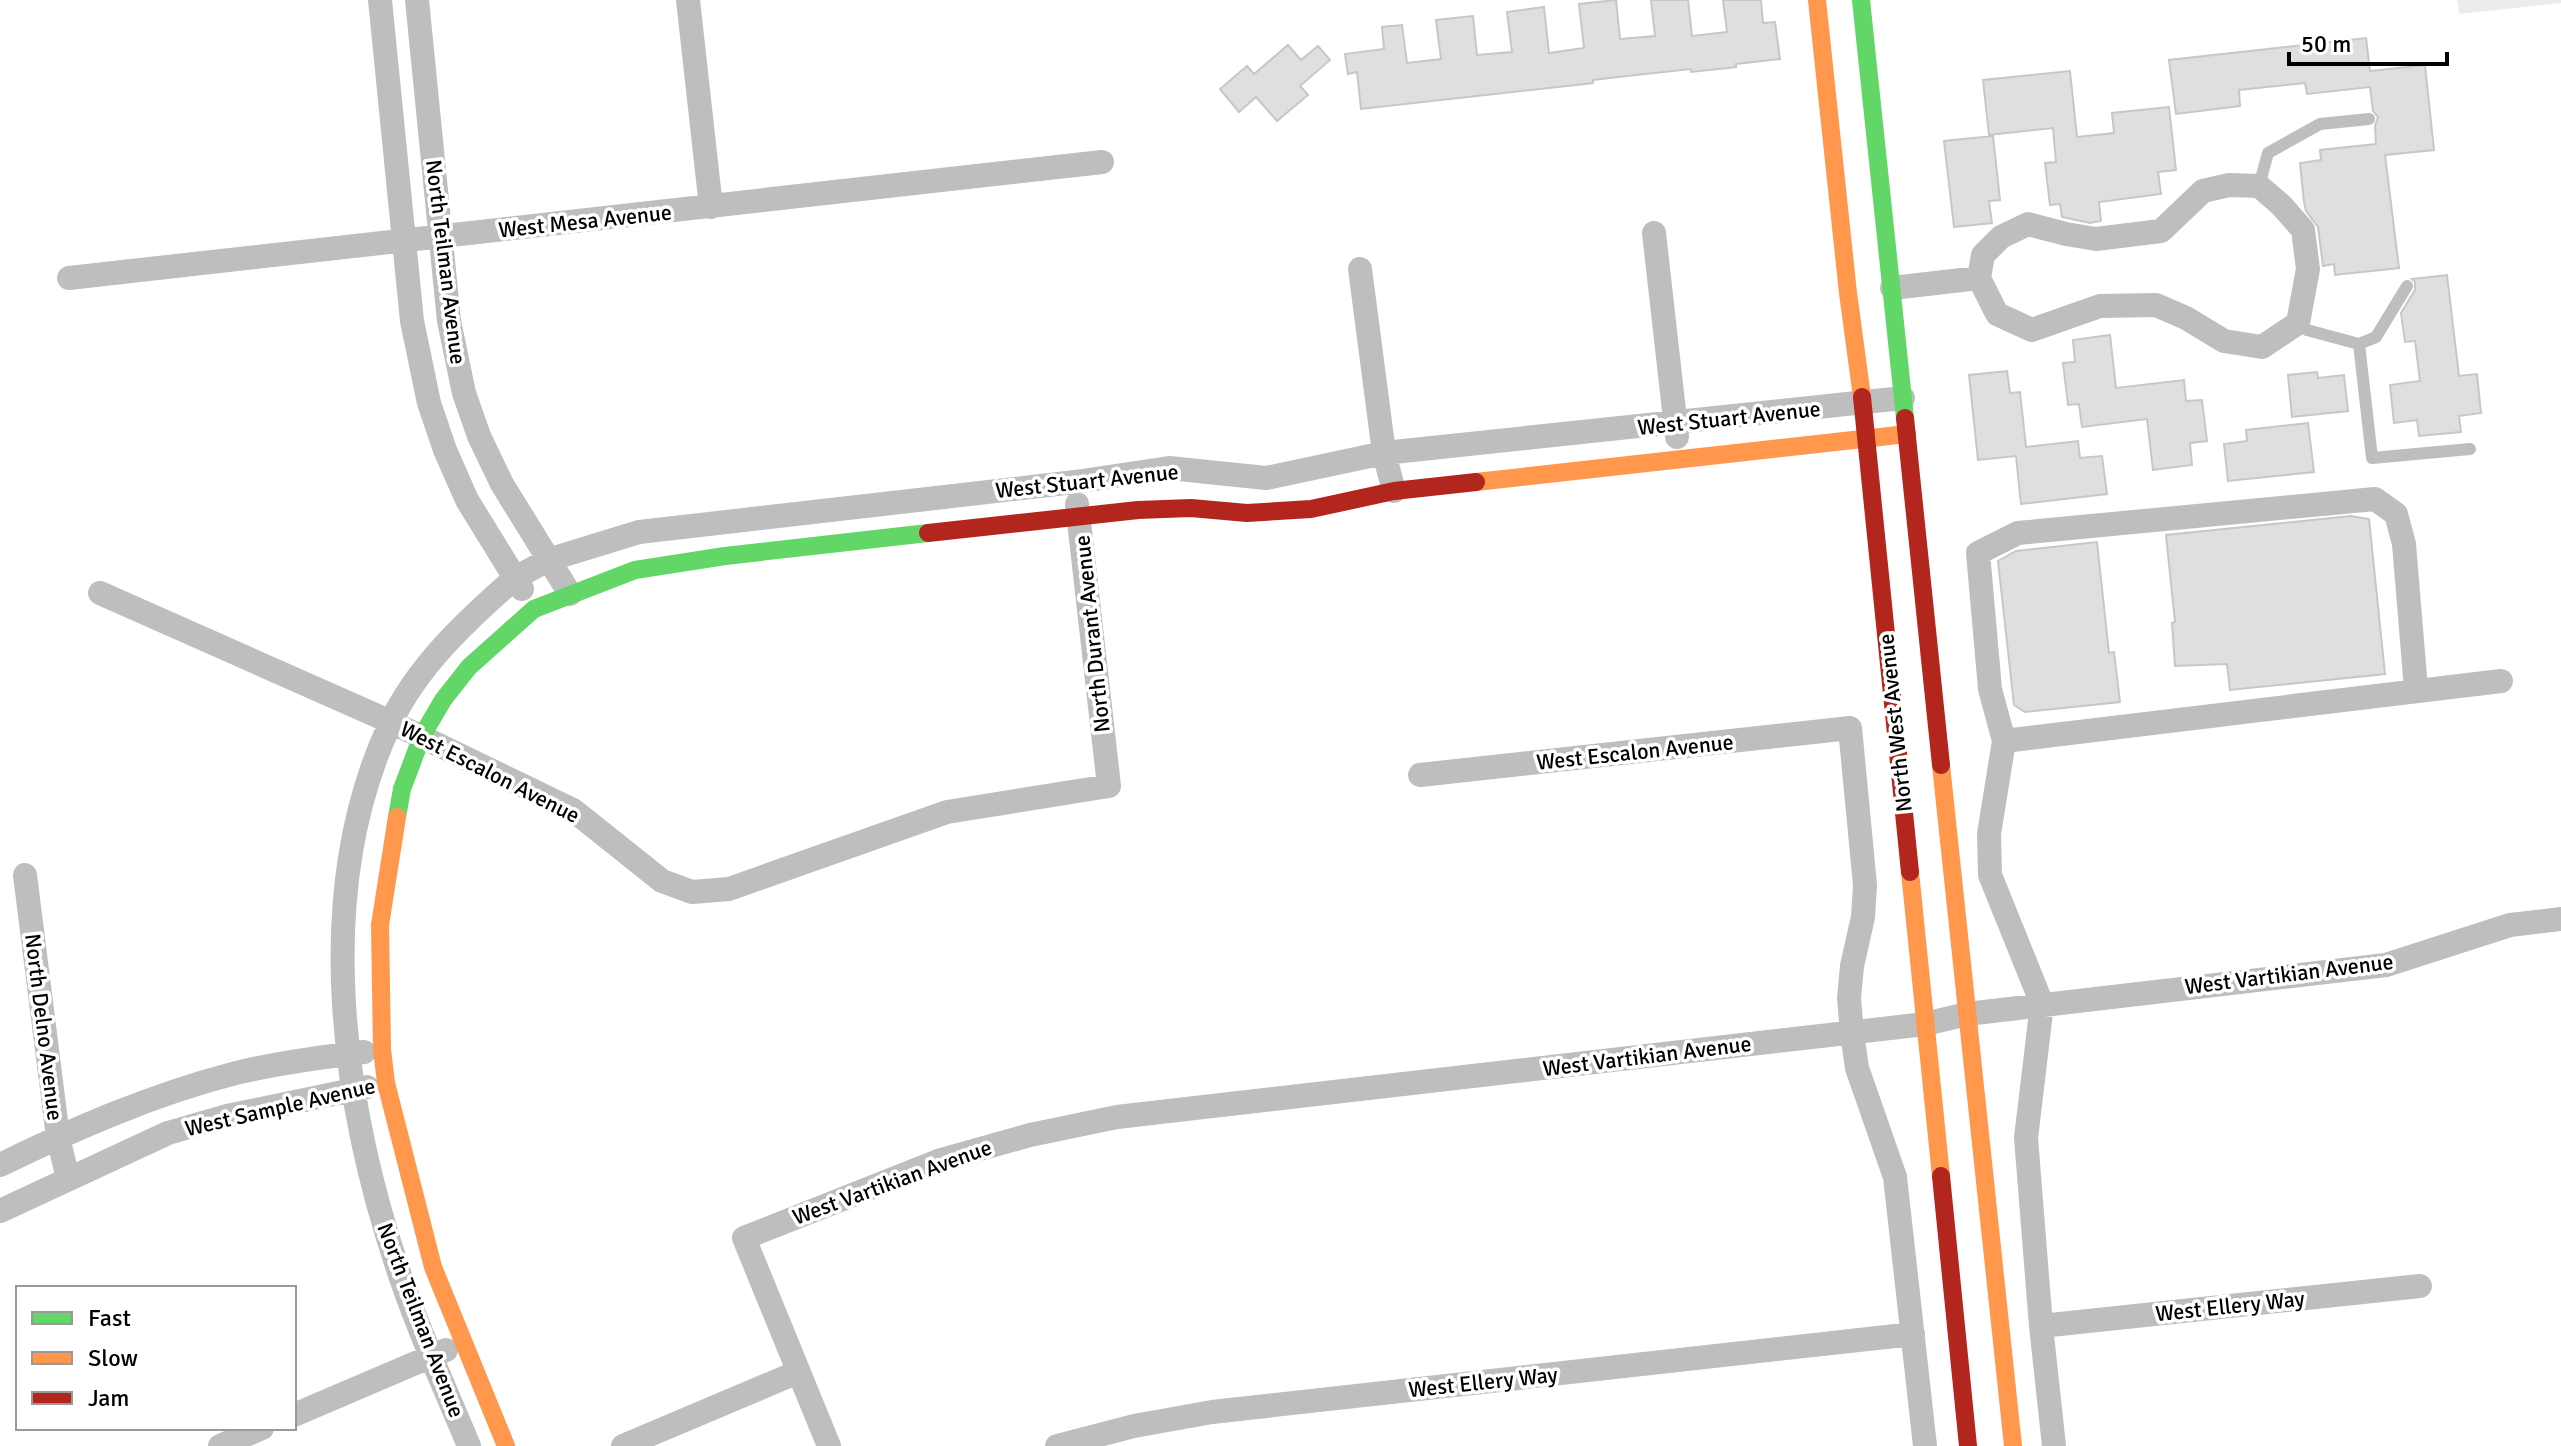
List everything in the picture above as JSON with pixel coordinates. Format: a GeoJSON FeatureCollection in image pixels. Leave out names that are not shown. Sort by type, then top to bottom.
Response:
{"type":"FeatureCollection","features":[{"type":"Feature","properties":{"kind":"main road","name":"North West Avenue"},"geometry":{"type":"LineString","coordinates":[[1817,0],[1867,439],[1968,1446]]}},
{"type":"Feature","properties":{"kind":"main road","name":"North West Avenue"},"geometry":{"type":"LineString","coordinates":[[1861,0],[2013,1446]]}},
{"type":"Feature","properties":{"kind":"main road","name":"West Stuart Avenue"},"geometry":{"type":"LineString","coordinates":[[534,609],[635,570],[725,556],[1138,510],[1191,508],[1247,513],[1311,509],[1394,491],[1907,434]]}},
{"type":"Feature","properties":{"kind":"main road","name":"North Teilman Avenue"},"geometry":{"type":"LineString","coordinates":[[506,1446],[433,1267],[386,1083],[382,1049],[380,925],[402,789],[422,736],[443,700],[469,667],[534,609]]}},
{"type":"Feature","properties":{"kind":"street","name":"North Teilman Avenue"},"geometry":{"type":"LineString","coordinates":[[380,0],[412,321],[429,403],[467,500],[534,609]]}},
{"type":"Feature","properties":{"kind":"street","name":"North Teilman Avenue"},"geometry":{"type":"LineString","coordinates":[[417,0],[449,321],[464,393],[479,436],[502,484],[570,594]]}},
{"type":"Feature","properties":{"kind":"street"},"geometry":{"type":"LineString","coordinates":[[688,0],[711,207]]}},
{"type":"Feature","properties":{"kind":"street","name":"West Mesa Avenue"},"geometry":{"type":"LineString","coordinates":[[69,278],[1102,162]]}},
{"type":"Feature","properties":{"kind":"street"},"geometry":{"type":"LineString","coordinates":[[2229,185],[2259,186],[2303,230],[2308,269],[2298,323],[2262,347],[2224,341],[2186,318],[2156,305],[2100,306],[2032,330],[1997,314],[1979,278],[1983,255],[2001,237],[2028,224],[2096,239],[2161,231],[2203,191],[2229,185]]}},
{"type":"Feature","properties":{"kind":"street"},"geometry":{"type":"LineString","coordinates":[[1654,233],[1681,459]]}},
{"type":"Feature","properties":{"kind":"street"},"geometry":{"type":"LineString","coordinates":[[1360,269],[1384,453],[1394,491]]}},
{"type":"Feature","properties":{"kind":"street"},"geometry":{"type":"LineString","coordinates":[[1892,288],[1979,278]]}},
{"type":"Feature","properties":{"kind":"street","name":"West Stuart Avenue"},"geometry":{"type":"LineString","coordinates":[[515,578],[548,560],[639,532],[1075,482],[1169,468],[1266,478],[1384,453],[1903,398]]}},
{"type":"Feature","properties":{"kind":"street","name":"North Durant Avenue"},"geometry":{"type":"LineString","coordinates":[[1075,482],[1109,786]]}},
{"type":"Feature","properties":{"kind":"street"},"geometry":{"type":"LineString","coordinates":[[2054,1446],[2026,1138],[2042,1004],[1990,875],[1989,834],[2004,741],[1990,689],[1978,553],[2018,533],[2375,499],[2396,514],[2404,544],[2416,689]]}},
{"type":"Feature","properties":{"kind":"street","name":"North Teilman Avenue"},"geometry":{"type":"LineString","coordinates":[[469,1446],[401,1280],[378,1206],[348,1054],[343,947],[347,877],[362,793],[391,722],[442,647],[515,578]]}},
{"type":"Feature","properties":{"kind":"street","name":"West Escalon Avenue"},"geometry":{"type":"LineString","coordinates":[[100,593],[422,736],[573,810],[662,881],[692,892],[729,889],[947,812],[1109,786]]}},
{"type":"Feature","properties":{"kind":"street"},"geometry":{"type":"LineString","coordinates":[[2004,741],[2501,681]]}},
{"type":"Feature","properties":{"kind":"street","name":"West Escalon Avenue"},"geometry":{"type":"LineString","coordinates":[[1420,775],[1850,728],[1865,885],[1863,917],[1852,966],[1849,998],[1852,1033]]}},
{"type":"Feature","properties":{"kind":"street","name":"North Delno Avenue"},"geometry":{"type":"LineString","coordinates":[[25,875],[58,1137],[68,1179]]}},
{"type":"Feature","properties":{"kind":"street","name":"West Vartikian Avenue"},"geometry":{"type":"LineString","coordinates":[[798,1372],[744,1238],[941,1160],[1030,1135],[1117,1117],[1852,1033],[2042,1004],[2386,965],[2510,925],[2561,919]]}},
{"type":"Feature","properties":{"kind":"street"},"geometry":{"type":"LineString","coordinates":[[1852,1033],[1857,1068],[1895,1177],[1925,1446]]}},
{"type":"Feature","properties":{"kind":"street","name":"West Sample Avenue"},"geometry":{"type":"LineString","coordinates":[[0,1165],[58,1137],[166,1094],[238,1073],[382,1049]]}},
{"type":"Feature","properties":{"kind":"street","name":"West Sample Avenue"},"geometry":{"type":"LineString","coordinates":[[0,1211],[168,1133],[227,1116],[386,1083]]}},
{"type":"Feature","properties":{"kind":"street","name":"West Ellery Way"},"geometry":{"type":"LineString","coordinates":[[2041,1326],[2420,1286]]}},
{"type":"Feature","properties":{"kind":"street","name":"West Ellery Way"},"geometry":{"type":"LineString","coordinates":[[1057,1446],[1134,1426],[1212,1412],[1913,1334]]}},
{"type":"Feature","properties":{"kind":"street"},"geometry":{"type":"LineString","coordinates":[[296,1414],[463,1343]]}},
{"type":"Feature","properties":{"kind":"street"},"geometry":{"type":"LineString","coordinates":[[623,1446],[798,1372],[829,1446]]}},
{"type":"Feature","properties":{"kind":"street"},"geometry":{"type":"LineString","coordinates":[[220,1446],[257,1430]]}},
{"type":"Feature","properties":{"kind":"lane"},"geometry":{"type":"LineString","coordinates":[[2259,186],[2268,153],[2320,124],[2369,119]]}},
{"type":"Feature","properties":{"kind":"lane"},"geometry":{"type":"LineString","coordinates":[[2298,323],[2307,330],[2359,344],[2376,337],[2407,286]]}},
{"type":"Feature","properties":{"kind":"lane"},"geometry":{"type":"LineString","coordinates":[[2359,344],[2372,458],[2470,449]]}},
{"type":"Feature","properties":{"kind":"shaded area"},"geometry":{"type":"Polygon","coordinates":[[[2457,0],[2561,0],[2561,3],[2459,14],[2457,0]]]}},
{"type":"Feature","properties":{"kind":"building"},"geometry":{"type":"Polygon","coordinates":[[[1616,0],[1620,39],[1655,36],[1651,0],[1688,0],[1692,36],[1727,32],[1723,0],[1761,0],[1763,23],[1775,22],[1780,59],[1736,64],[1736,67],[1636,75],[1593,80],[1593,83],[1361,109],[1357,72],[1348,74],[1345,54],[1384,49],[1382,27],[1402,25],[1407,63],[1441,59],[1436,20],[1473,16],[1477,55],[1512,52],[1507,12],[1544,7],[1549,53],[1584,48],[1579,4],[1616,0]]]}},
{"type":"Feature","properties":{"kind":"building"},"geometry":{"type":"Polygon","coordinates":[[[2366,38],[2370,71],[2425,65],[2434,150],[2385,155],[2399,268],[2335,275],[2334,264],[2323,266],[2318,227],[2306,211],[2300,163],[2321,160],[2320,150],[2376,144],[2378,117],[2373,111],[2370,87],[2307,94],[2305,83],[2239,90],[2240,106],[2176,114],[2169,60],[2366,38]]]}},
{"type":"Feature","properties":{"kind":"building"},"geometry":{"type":"Polygon","coordinates":[[[1288,45],[1301,60],[1318,46],[1330,60],[1300,86],[1308,95],[1277,121],[1256,97],[1239,112],[1220,89],[1247,66],[1254,74],[1288,45]]]}},
{"type":"Feature","properties":{"kind":"building"},"geometry":{"type":"Polygon","coordinates":[[[2070,71],[2077,137],[2114,133],[2112,113],[2169,107],[2176,170],[2158,172],[2161,194],[2099,202],[2101,221],[2090,223],[2062,217],[2060,204],[2050,205],[2045,163],[2056,162],[2053,128],[1989,135],[1983,80],[2070,71]]]}},
{"type":"Feature","properties":{"kind":"building"},"geometry":{"type":"Polygon","coordinates":[[[1993,136],[2000,200],[1989,201],[1992,223],[1954,227],[1944,141],[1993,136]]]}},
{"type":"Feature","properties":{"kind":"building"},"geometry":{"type":"Polygon","coordinates":[[[2447,275],[2459,376],[2477,374],[2481,413],[2459,416],[2461,432],[2419,436],[2417,420],[2394,423],[2390,385],[2420,381],[2415,341],[2405,342],[2401,313],[2415,290],[2412,279],[2447,275]]]}},
{"type":"Feature","properties":{"kind":"building"},"geometry":{"type":"Polygon","coordinates":[[[2110,335],[2116,388],[2184,380],[2186,401],[2202,400],[2207,441],[2190,443],[2192,465],[2153,470],[2147,419],[2082,427],[2079,404],[2068,405],[2063,363],[2075,362],[2073,340],[2110,335]]]}},
{"type":"Feature","properties":{"kind":"building"},"geometry":{"type":"Polygon","coordinates":[[[2007,371],[2010,393],[2020,392],[2026,447],[2078,441],[2080,458],[2102,456],[2107,494],[2021,504],[2016,456],[1978,460],[1969,375],[2007,371]]]}},
{"type":"Feature","properties":{"kind":"building"},"geometry":{"type":"Polygon","coordinates":[[[2317,372],[2318,378],[2344,375],[2348,411],[2292,417],[2288,375],[2317,372]]]}},
{"type":"Feature","properties":{"kind":"building"},"geometry":{"type":"Polygon","coordinates":[[[2308,423],[2314,472],[2228,481],[2224,444],[2247,441],[2246,430],[2308,423]]]}},
{"type":"Feature","properties":{"kind":"building"},"geometry":{"type":"Polygon","coordinates":[[[2351,516],[2369,519],[2385,674],[2230,690],[2227,664],[2175,666],[2172,623],[2175,622],[2166,535],[2351,516]]]}},
{"type":"Feature","properties":{"kind":"building"},"geometry":{"type":"Polygon","coordinates":[[[2097,542],[2109,653],[2114,652],[2120,702],[2025,712],[2014,705],[1998,561],[2016,551],[2097,542]]]}},
{"type":"Feature","properties":{"kind":"traffic: fast"},"geometry":{"type":"LineString","coordinates":[[1861,0],[1905,418]]}},
{"type":"Feature","properties":{"kind":"traffic: fast"},"geometry":{"type":"LineString","coordinates":[[397,817],[402,789],[422,736],[443,700],[469,667],[534,609],[635,570],[725,556],[928,533]]}},
{"type":"Feature","properties":{"kind":"traffic: slow"},"geometry":{"type":"LineString","coordinates":[[1817,0],[1862,397]]}},
{"type":"Feature","properties":{"kind":"traffic: slow"},"geometry":{"type":"LineString","coordinates":[[1476,482],[1907,434]]}},
{"type":"Feature","properties":{"kind":"traffic: slow"},"geometry":{"type":"LineString","coordinates":[[1941,765],[2013,1446]]}},
{"type":"Feature","properties":{"kind":"traffic: slow"},"geometry":{"type":"LineString","coordinates":[[397,817],[380,925],[382,1049],[386,1083],[433,1267],[506,1446]]}},
{"type":"Feature","properties":{"kind":"traffic: slow"},"geometry":{"type":"LineString","coordinates":[[1910,872],[1941,1176]]}},
{"type":"Feature","properties":{"kind":"traffic: jam"},"geometry":{"type":"LineString","coordinates":[[1862,397],[1910,872]]}},
{"type":"Feature","properties":{"kind":"traffic: jam"},"geometry":{"type":"LineString","coordinates":[[1905,418],[1941,765]]}},
{"type":"Feature","properties":{"kind":"traffic: jam"},"geometry":{"type":"LineString","coordinates":[[928,533],[1138,510],[1191,508],[1247,513],[1311,509],[1394,491],[1476,482]]}},
{"type":"Feature","properties":{"kind":"traffic: jam"},"geometry":{"type":"LineString","coordinates":[[1941,1176],[1968,1446]]}}]}
